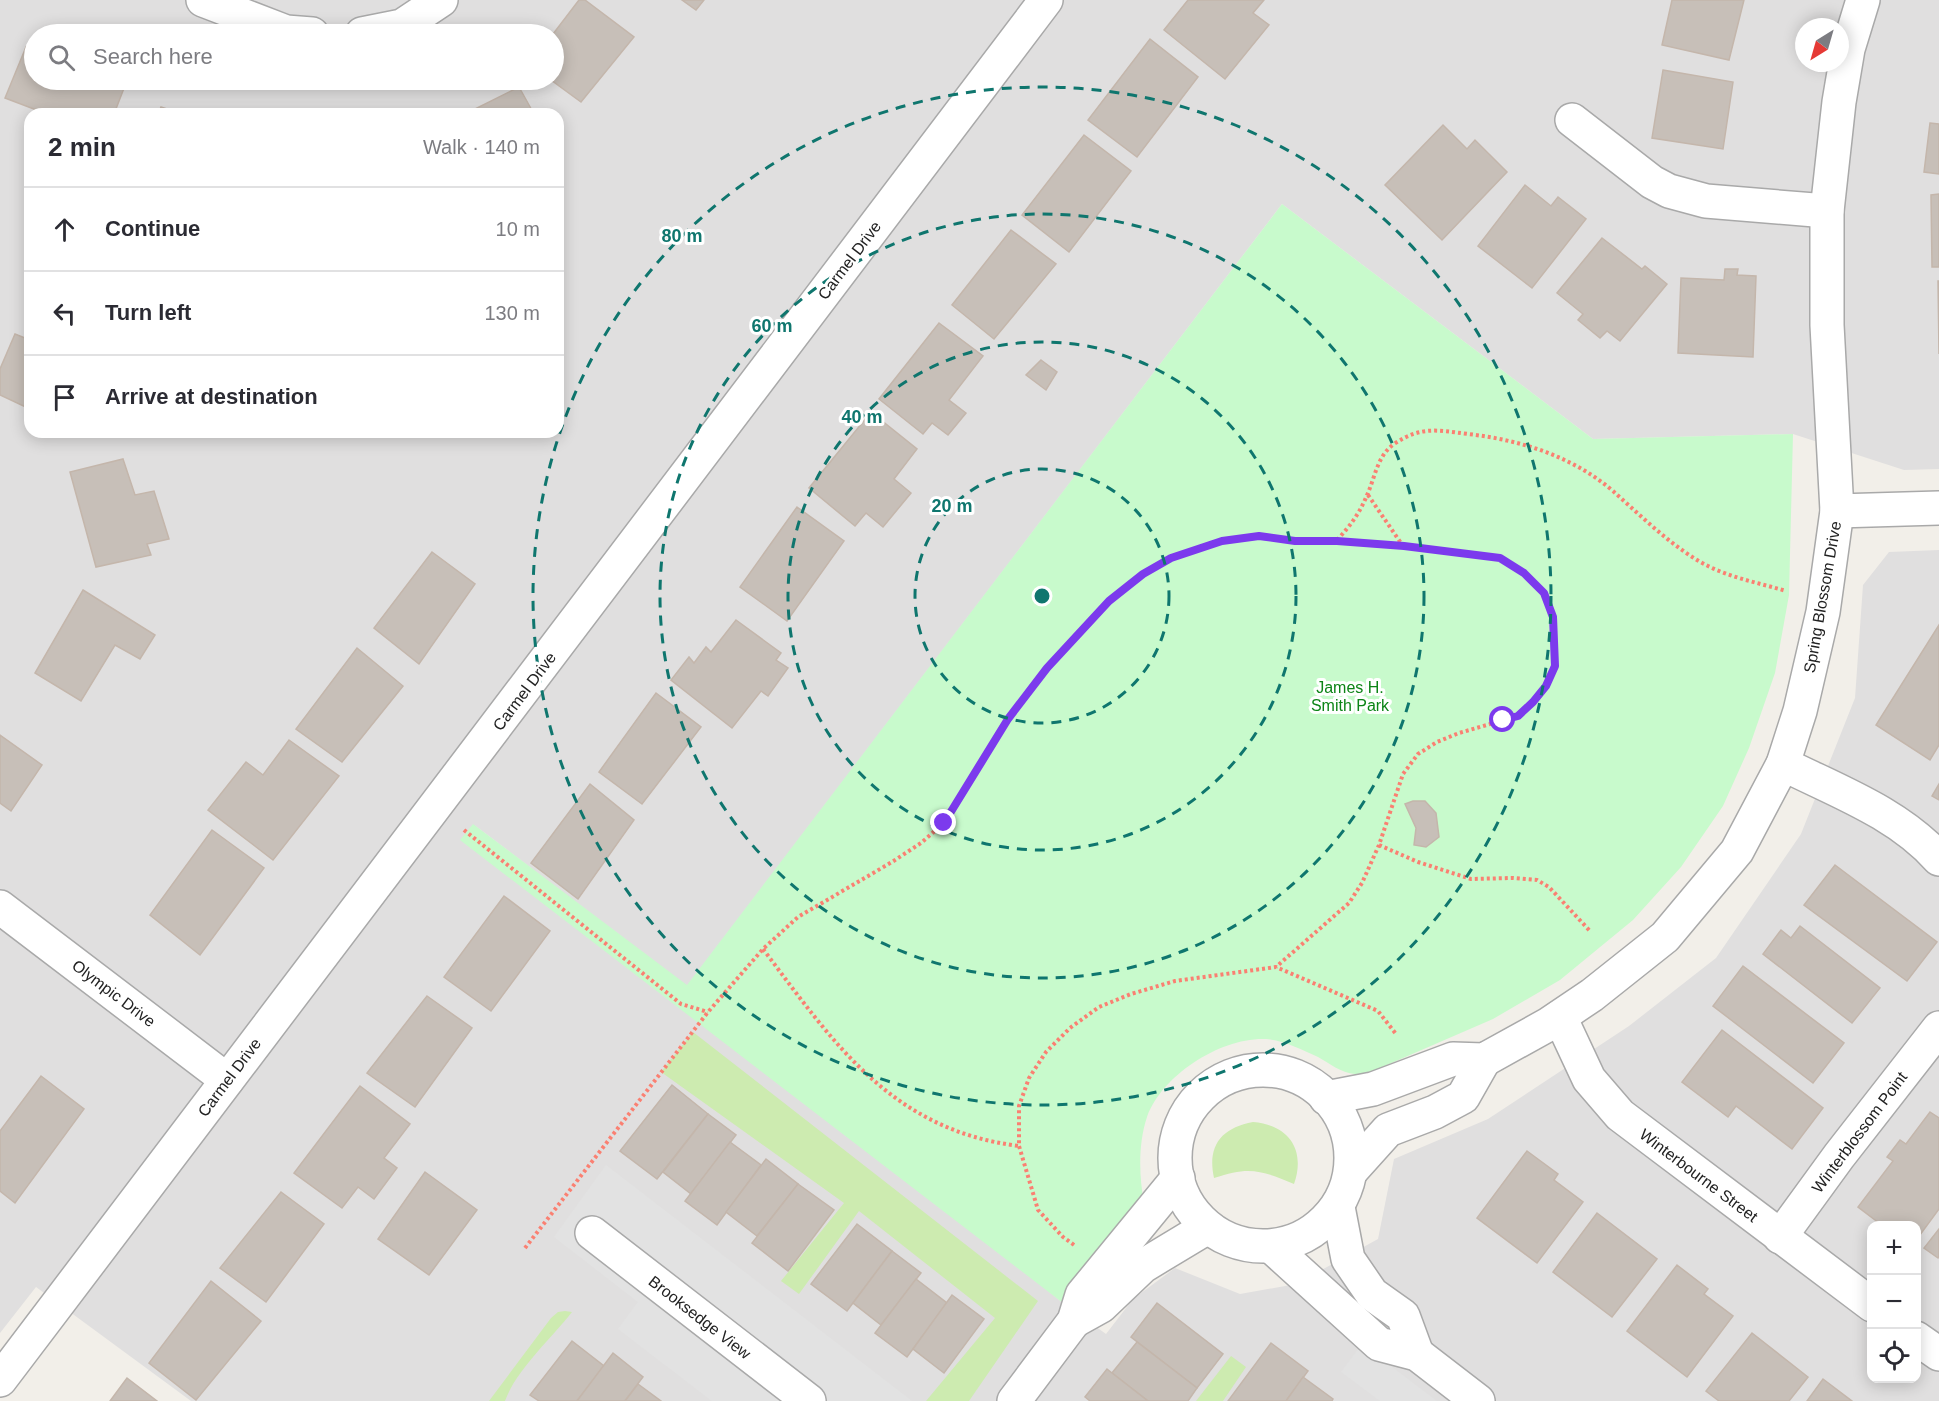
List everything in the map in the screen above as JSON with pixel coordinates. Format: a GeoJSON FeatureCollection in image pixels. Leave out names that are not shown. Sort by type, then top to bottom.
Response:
{"type":"FeatureCollection","features":[{"type":"Feature","properties":{"kind":"street"},"geometry":{"type":"LineString","coordinates":[[203,0],[265,24]]}},
{"type":"Feature","properties":{"kind":"street"},"geometry":{"type":"LineString","coordinates":[[405,24],[441,0]]}},
{"type":"Feature","properties":{"kind":"street","name":"Carmel Drive"},"geometry":{"type":"LineString","coordinates":[[0,1380],[1046,0]]}},
{"type":"Feature","properties":{"kind":"street","name":"Spring Blossom Drive"},"geometry":{"type":"LineString","coordinates":[[1326,1098],[1373,1089],[1453,1059],[1484,1060],[1515,1045],[1607,984],[1665,937],[1737,851],[1783,764],[1800,711],[1823,612],[1837,511],[1827,325],[1827,211],[1839,102],[1848,48],[1863,0]]}},
{"type":"Feature","properties":{"kind":"street"},"geometry":{"type":"LineString","coordinates":[[1572,120],[1652,182],[1669,191],[1706,201],[1827,211]]}},
{"type":"Feature","properties":{"kind":"street"},"geometry":{"type":"LineString","coordinates":[[1837,511],[1939,508]]}},
{"type":"Feature","properties":{"kind":"street"},"geometry":{"type":"LineString","coordinates":[[1783,764],[1876,809],[1909,832],[1939,859]]}},
{"type":"Feature","properties":{"kind":"street","name":"Olympic Drive"},"geometry":{"type":"LineString","coordinates":[[0,907],[227,1080]]}},
{"type":"Feature","properties":{"kind":"street","name":"Winterbourne Street"},"geometry":{"type":"LineString","coordinates":[[1560,1017],[1589,1079],[1620,1115],[1867,1301]]}},
{"type":"Feature","properties":{"kind":"street","name":"Winterblossom Point"},"geometry":{"type":"LineString","coordinates":[[1780,1237],[1934,1043]]}},
{"type":"Feature","properties":{"kind":"street"},"geometry":{"type":"LineString","coordinates":[[1352,1170],[1348,1131],[1340,1112],[1313,1084],[1274,1070],[1241,1072],[1205,1090],[1183,1117],[1173,1157],[1182,1196],[1206,1228],[1237,1243],[1273,1248],[1310,1234],[1338,1207],[1352,1170],[1388,1130],[1435,1112],[1463,1097],[1484,1060]]}},
{"type":"Feature","properties":{"kind":"street"},"geometry":{"type":"LineString","coordinates":[[1014,1401],[1074,1321],[1082,1295],[1178,1178]]}},
{"type":"Feature","properties":{"kind":"street"},"geometry":{"type":"LineString","coordinates":[[1338,1207],[1348,1259],[1372,1294],[1403,1316],[1418,1354]]}},
{"type":"Feature","properties":{"kind":"street"},"geometry":{"type":"LineString","coordinates":[[1074,1321],[1101,1306],[1143,1266],[1206,1228]]}},
{"type":"Feature","properties":{"kind":"street","name":"Brooksedge View"},"geometry":{"type":"LineString","coordinates":[[592,1233],[809,1401]]}},
{"type":"Feature","properties":{"kind":"street"},"geometry":{"type":"LineString","coordinates":[[1273,1248],[1379,1344],[1418,1354],[1478,1401]]}},
{"type":"Feature","properties":{"kind":"street"},"geometry":{"type":"LineString","coordinates":[[1921,1341],[1939,1354]]}},
{"type":"Feature","properties":{"kind":"path"},"geometry":{"type":"LineString","coordinates":[[1337,541],[1354,521],[1368,494],[1375,470],[1391,446],[1411,434],[1432,429],[1508,440],[1550,453],[1590,473],[1670,542],[1698,561],[1727,575],[1780,589]]}},
{"type":"Feature","properties":{"kind":"path"},"geometry":{"type":"LineString","coordinates":[[1368,494],[1404,546]]}},
{"type":"Feature","properties":{"kind":"path"},"geometry":{"type":"LineString","coordinates":[[525,1248],[708,1012],[763,949],[798,917],[892,862],[921,843],[944,823],[1008,719],[1047,668],[1109,601],[1143,574],[1171,558],[1222,541],[1259,536],[1295,541],[1337,541],[1404,546],[1500,558],[1524,573],[1544,593],[1553,617],[1555,666],[1546,686],[1518,716],[1459,733],[1437,742],[1418,754],[1403,774],[1379,845],[1362,883],[1349,903],[1275,967]]}},
{"type":"Feature","properties":{"kind":"path"},"geometry":{"type":"LineString","coordinates":[[435,808],[681,1004],[708,1012]]}},
{"type":"Feature","properties":{"kind":"path"},"geometry":{"type":"LineString","coordinates":[[1379,845],[1418,862],[1471,879],[1537,880],[1549,887],[1590,932]]}},
{"type":"Feature","properties":{"kind":"path"},"geometry":{"type":"LineString","coordinates":[[763,949],[829,1036],[861,1070],[893,1098],[927,1119],[960,1133],[994,1143],[1018,1146]]}},
{"type":"Feature","properties":{"kind":"path"},"geometry":{"type":"LineString","coordinates":[[1078,1249],[1063,1237],[1038,1209],[1018,1146],[1019,1106],[1029,1078],[1046,1052],[1062,1036],[1099,1007],[1131,994],[1175,981],[1275,967],[1378,1011],[1396,1034]]}},
{"type":"Feature","properties":{"kind":"shaded area"},"geometry":{"type":"Polygon","coordinates":[[[0,0],[1939,0],[1939,469],[1904,470],[1793,434],[1593,439],[1282,204],[687,986],[473,824],[1063,1303],[1106,1334],[1133,1299],[1175,1268],[1240,1294],[1296,1284],[1378,1239],[1394,1159],[1488,1119],[1629,1026],[1716,958],[1801,834],[1855,698],[1863,585],[1889,552],[1939,550],[1939,1401],[191,1401],[36,1287],[0,1333],[0,0]]]}},
{"type":"Feature","properties":{"kind":"shaded area"},"geometry":{"type":"Polygon","coordinates":[[[606,1165],[912,1401],[712,1401],[618,1329],[638,1302],[554,1237],[606,1165]]]}},
{"type":"Feature","properties":{"kind":"shaded area"},"geometry":{"type":"Polygon","coordinates":[[[1362,1344],[1437,1401],[1380,1401],[1341,1372],[1362,1344]]]}},
{"type":"Feature","properties":{"kind":"green space","name":"James H. Smith Park"},"geometry":{"type":"Polygon","coordinates":[[[1282,204],[1593,439],[1793,434],[1789,595],[1775,673],[1749,748],[1723,806],[1681,867],[1633,920],[1560,980],[1493,1019],[1373,1071],[1355,1074],[1345,1072],[1299,1048],[1266,1039],[1231,1044],[1195,1062],[1179,1073],[1155,1102],[1144,1127],[1140,1160],[1144,1203],[1063,1303],[460,840],[473,824],[687,985],[1282,204]]]}},
{"type":"Feature","properties":{"kind":"green space"},"geometry":{"type":"Polygon","coordinates":[[[693,1032],[1038,1301],[969,1401],[926,1401],[995,1318],[859,1211],[799,1294],[781,1281],[844,1203],[661,1072],[693,1032]]]}},
{"type":"Feature","properties":{"kind":"green space"},"geometry":{"type":"Polygon","coordinates":[[[1253,1122],[1276,1128],[1292,1141],[1298,1160],[1294,1184],[1255,1171],[1237,1172],[1214,1178],[1213,1157],[1219,1140],[1232,1129],[1253,1122]]]}},
{"type":"Feature","properties":{"kind":"green space"},"geometry":{"type":"Polygon","coordinates":[[[558,1312],[572,1312],[525,1366],[505,1401],[489,1401],[551,1318],[558,1312]]]}},
{"type":"Feature","properties":{"kind":"green space"},"geometry":{"type":"Polygon","coordinates":[[[1231,1356],[1246,1367],[1223,1401],[1196,1401],[1231,1356]]]}},
{"type":"Feature","properties":{"kind":"building"},"geometry":{"type":"Polygon","coordinates":[[[579,0],[585,0],[634,37],[581,102],[564,90],[564,24],[561,24],[579,0]]]}},
{"type":"Feature","properties":{"kind":"building"},"geometry":{"type":"Polygon","coordinates":[[[682,0],[704,0],[696,10],[682,0]]]}},
{"type":"Feature","properties":{"kind":"building"},"geometry":{"type":"Polygon","coordinates":[[[1188,0],[1264,0],[1253,13],[1269,25],[1225,79],[1164,30],[1188,0]]]}},
{"type":"Feature","properties":{"kind":"building"},"geometry":{"type":"Polygon","coordinates":[[[1672,0],[1744,0],[1729,60],[1662,45],[1672,0]]]}},
{"type":"Feature","properties":{"kind":"building"},"geometry":{"type":"Polygon","coordinates":[[[1150,39],[1198,77],[1137,157],[1088,120],[1150,39]]]}},
{"type":"Feature","properties":{"kind":"building"},"geometry":{"type":"Polygon","coordinates":[[[24,52],[24,90],[123,90],[116,108],[31,108],[5,98],[24,52]]]}},
{"type":"Feature","properties":{"kind":"building"},"geometry":{"type":"Polygon","coordinates":[[[1663,70],[1733,82],[1723,149],[1652,138],[1663,70]]]}},
{"type":"Feature","properties":{"kind":"building"},"geometry":{"type":"Polygon","coordinates":[[[513,90],[521,90],[531,108],[477,108],[513,90]]]}},
{"type":"Feature","properties":{"kind":"building"},"geometry":{"type":"Polygon","coordinates":[[[1930,123],[1939,124],[1939,174],[1924,172],[1930,123]]]}},
{"type":"Feature","properties":{"kind":"building"},"geometry":{"type":"Polygon","coordinates":[[[1443,125],[1467,149],[1475,140],[1507,172],[1442,240],[1385,185],[1443,125]]]}},
{"type":"Feature","properties":{"kind":"building"},"geometry":{"type":"Polygon","coordinates":[[[1084,135],[1131,171],[1069,252],[1022,215],[1084,135]]]}},
{"type":"Feature","properties":{"kind":"building"},"geometry":{"type":"Polygon","coordinates":[[[1525,185],[1551,206],[1558,197],[1586,219],[1532,288],[1478,246],[1525,185]]]}},
{"type":"Feature","properties":{"kind":"building"},"geometry":{"type":"Polygon","coordinates":[[[1939,194],[1939,267],[1932,267],[1931,195],[1939,194]]]}},
{"type":"Feature","properties":{"kind":"building"},"geometry":{"type":"Polygon","coordinates":[[[1011,230],[1056,264],[994,339],[952,305],[1011,230]]]}},
{"type":"Feature","properties":{"kind":"building"},"geometry":{"type":"Polygon","coordinates":[[[1602,238],[1642,269],[1645,266],[1667,284],[1620,341],[1607,331],[1600,338],[1578,320],[1583,314],[1557,293],[1602,238]]]}},
{"type":"Feature","properties":{"kind":"building"},"geometry":{"type":"Polygon","coordinates":[[[1725,269],[1738,269],[1737,275],[1756,276],[1753,357],[1678,353],[1681,278],[1724,280],[1725,269]]]}},
{"type":"Feature","properties":{"kind":"building"},"geometry":{"type":"Polygon","coordinates":[[[1938,281],[1939,281],[1939,354],[1938,281]]]}},
{"type":"Feature","properties":{"kind":"building"},"geometry":{"type":"Polygon","coordinates":[[[939,323],[983,356],[949,400],[966,413],[948,435],[932,423],[923,434],[879,399],[939,323]]]}},
{"type":"Feature","properties":{"kind":"building"},"geometry":{"type":"Polygon","coordinates":[[[15,334],[24,338],[24,406],[0,395],[0,369],[15,334]]]}},
{"type":"Feature","properties":{"kind":"building"},"geometry":{"type":"Polygon","coordinates":[[[1041,360],[1057,372],[1046,390],[1026,375],[1041,360]]]}},
{"type":"Feature","properties":{"kind":"building"},"geometry":{"type":"Polygon","coordinates":[[[871,412],[917,449],[894,479],[911,493],[883,527],[866,513],[855,526],[809,488],[871,412]]]}},
{"type":"Feature","properties":{"kind":"building"},"geometry":{"type":"Polygon","coordinates":[[[123,459],[135,495],[154,491],[169,539],[147,544],[151,555],[96,567],[70,472],[123,459]]]}},
{"type":"Feature","properties":{"kind":"building"},"geometry":{"type":"Polygon","coordinates":[[[797,507],[844,541],[787,621],[740,587],[797,507]]]}},
{"type":"Feature","properties":{"kind":"building"},"geometry":{"type":"Polygon","coordinates":[[[432,552],[475,584],[419,664],[374,628],[432,552]]]}},
{"type":"Feature","properties":{"kind":"building"},"geometry":{"type":"Polygon","coordinates":[[[83,590],[155,635],[140,659],[115,645],[81,701],[35,673],[83,590]]]}},
{"type":"Feature","properties":{"kind":"building"},"geometry":{"type":"Polygon","coordinates":[[[736,620],[781,653],[776,660],[788,668],[768,696],[761,691],[732,728],[671,680],[689,657],[694,663],[706,647],[711,652],[736,620]]]}},
{"type":"Feature","properties":{"kind":"building"},"geometry":{"type":"Polygon","coordinates":[[[1939,625],[1939,745],[1930,760],[1876,725],[1939,625]]]}},
{"type":"Feature","properties":{"kind":"building"},"geometry":{"type":"Polygon","coordinates":[[[357,648],[403,686],[342,762],[296,729],[357,648]]]}},
{"type":"Feature","properties":{"kind":"building"},"geometry":{"type":"Polygon","coordinates":[[[656,693],[701,727],[642,804],[599,772],[656,693]]]}},
{"type":"Feature","properties":{"kind":"building"},"geometry":{"type":"Polygon","coordinates":[[[0,735],[42,765],[11,811],[0,803],[0,735]]]}},
{"type":"Feature","properties":{"kind":"building"},"geometry":{"type":"Polygon","coordinates":[[[289,740],[339,776],[273,860],[208,810],[246,762],[263,775],[289,740]]]}},
{"type":"Feature","properties":{"kind":"building"},"geometry":{"type":"Polygon","coordinates":[[[590,784],[634,820],[578,899],[531,863],[590,784]]]}},
{"type":"Feature","properties":{"kind":"building"},"geometry":{"type":"Polygon","coordinates":[[[1939,784],[1939,800],[1932,796],[1939,784]]]}},
{"type":"Feature","properties":{"kind":"building"},"geometry":{"type":"Polygon","coordinates":[[[1425,801],[1436,813],[1439,837],[1426,847],[1414,845],[1416,828],[1405,804],[1425,801]]]}},
{"type":"Feature","properties":{"kind":"building"},"geometry":{"type":"Polygon","coordinates":[[[212,830],[264,868],[200,955],[150,915],[212,830]]]}},
{"type":"Feature","properties":{"kind":"building"},"geometry":{"type":"Polygon","coordinates":[[[1835,865],[1937,942],[1907,981],[1804,905],[1835,865]]]}},
{"type":"Feature","properties":{"kind":"building"},"geometry":{"type":"Polygon","coordinates":[[[504,896],[550,931],[491,1011],[444,977],[504,896]]]}},
{"type":"Feature","properties":{"kind":"building"},"geometry":{"type":"Polygon","coordinates":[[[1800,926],[1880,988],[1852,1023],[1763,954],[1781,930],[1791,938],[1800,926]]]}},
{"type":"Feature","properties":{"kind":"building"},"geometry":{"type":"Polygon","coordinates":[[[1743,966],[1844,1043],[1813,1083],[1713,1006],[1743,966]]]}},
{"type":"Feature","properties":{"kind":"building"},"geometry":{"type":"Polygon","coordinates":[[[427,996],[472,1028],[415,1107],[367,1073],[427,996]]]}},
{"type":"Feature","properties":{"kind":"building"},"geometry":{"type":"Polygon","coordinates":[[[1722,1030],[1823,1108],[1792,1149],[1736,1106],[1728,1117],[1682,1082],[1722,1030]]]}},
{"type":"Feature","properties":{"kind":"building"},"geometry":{"type":"Polygon","coordinates":[[[41,1076],[84,1109],[15,1203],[0,1191],[0,1131],[41,1076]]]}},
{"type":"Feature","properties":{"kind":"building"},"geometry":{"type":"Polygon","coordinates":[[[672,1085],[708,1114],[657,1179],[620,1151],[672,1085]]]}},
{"type":"Feature","properties":{"kind":"building"},"geometry":{"type":"Polygon","coordinates":[[[360,1086],[410,1124],[384,1158],[397,1168],[374,1199],[358,1187],[342,1208],[294,1173],[360,1086]]]}},
{"type":"Feature","properties":{"kind":"building"},"geometry":{"type":"Polygon","coordinates":[[[1930,1112],[1939,1118],[1939,1209],[1921,1234],[1921,1221],[1876,1221],[1858,1207],[1893,1161],[1887,1157],[1900,1140],[1906,1144],[1930,1112]]]}},
{"type":"Feature","properties":{"kind":"building"},"geometry":{"type":"Polygon","coordinates":[[[708,1114],[736,1135],[691,1194],[663,1172],[708,1114]]]}},
{"type":"Feature","properties":{"kind":"building"},"geometry":{"type":"Polygon","coordinates":[[[730,1142],[761,1165],[717,1225],[685,1201],[730,1142]]]}},
{"type":"Feature","properties":{"kind":"building"},"geometry":{"type":"Polygon","coordinates":[[[1527,1151],[1558,1174],[1554,1180],[1583,1202],[1537,1263],[1477,1218],[1527,1151]]]}},
{"type":"Feature","properties":{"kind":"building"},"geometry":{"type":"Polygon","coordinates":[[[766,1159],[798,1184],[757,1236],[726,1212],[766,1159]]]}},
{"type":"Feature","properties":{"kind":"building"},"geometry":{"type":"Polygon","coordinates":[[[425,1172],[477,1210],[429,1275],[378,1239],[425,1172]]]}},
{"type":"Feature","properties":{"kind":"building"},"geometry":{"type":"Polygon","coordinates":[[[798,1184],[834,1210],[788,1271],[752,1243],[798,1184]]]}},
{"type":"Feature","properties":{"kind":"building"},"geometry":{"type":"Polygon","coordinates":[[[281,1192],[324,1224],[266,1302],[220,1268],[281,1192]]]}},
{"type":"Feature","properties":{"kind":"building"},"geometry":{"type":"Polygon","coordinates":[[[1597,1213],[1657,1259],[1612,1317],[1553,1272],[1597,1213]]]}},
{"type":"Feature","properties":{"kind":"building"},"geometry":{"type":"Polygon","coordinates":[[[857,1224],[892,1251],[847,1311],[811,1284],[857,1224]]]}},
{"type":"Feature","properties":{"kind":"building"},"geometry":{"type":"Polygon","coordinates":[[[1939,1229],[1939,1256],[1938,1258],[1924,1248],[1939,1229]]]}},
{"type":"Feature","properties":{"kind":"building"},"geometry":{"type":"Polygon","coordinates":[[[892,1251],[921,1273],[881,1325],[853,1303],[892,1251]]]}},
{"type":"Feature","properties":{"kind":"building"},"geometry":{"type":"Polygon","coordinates":[[[1677,1265],[1708,1289],[1704,1294],[1733,1316],[1687,1377],[1627,1331],[1677,1265]]]}},
{"type":"Feature","properties":{"kind":"building"},"geometry":{"type":"Polygon","coordinates":[[[916,1279],[947,1303],[907,1357],[875,1333],[916,1279]]]}},
{"type":"Feature","properties":{"kind":"building"},"geometry":{"type":"Polygon","coordinates":[[[211,1281],[261,1321],[196,1400],[149,1363],[211,1281]]]}},
{"type":"Feature","properties":{"kind":"building"},"geometry":{"type":"Polygon","coordinates":[[[952,1295],[984,1319],[944,1373],[913,1349],[952,1295]]]}},
{"type":"Feature","properties":{"kind":"building"},"geometry":{"type":"Polygon","coordinates":[[[1157,1303],[1223,1354],[1197,1388],[1131,1337],[1157,1303]]]}},
{"type":"Feature","properties":{"kind":"building"},"geometry":{"type":"Polygon","coordinates":[[[1752,1333],[1808,1377],[1789,1401],[1719,1401],[1706,1391],[1752,1333]]]}},
{"type":"Feature","properties":{"kind":"building"},"geometry":{"type":"Polygon","coordinates":[[[572,1341],[604,1366],[577,1401],[539,1401],[530,1395],[572,1341]]]}},
{"type":"Feature","properties":{"kind":"building"},"geometry":{"type":"Polygon","coordinates":[[[1137,1342],[1197,1388],[1188,1401],[1148,1401],[1112,1373],[1137,1342]]]}},
{"type":"Feature","properties":{"kind":"building"},"geometry":{"type":"Polygon","coordinates":[[[1271,1343],[1308,1371],[1286,1401],[1228,1401],[1271,1343]]]}},
{"type":"Feature","properties":{"kind":"building"},"geometry":{"type":"Polygon","coordinates":[[[613,1353],[643,1377],[625,1401],[577,1401],[613,1353]]]}},
{"type":"Feature","properties":{"kind":"building"},"geometry":{"type":"Polygon","coordinates":[[[1107,1369],[1148,1401],[1090,1401],[1085,1397],[1107,1369]]]}},
{"type":"Feature","properties":{"kind":"building"},"geometry":{"type":"Polygon","coordinates":[[[1303,1377],[1333,1399],[1332,1401],[1286,1401],[1303,1377]]]}},
{"type":"Feature","properties":{"kind":"building"},"geometry":{"type":"Polygon","coordinates":[[[127,1378],[157,1401],[110,1401],[127,1378]]]}},
{"type":"Feature","properties":{"kind":"building"},"geometry":{"type":"Polygon","coordinates":[[[1823,1379],[1852,1401],[1807,1401],[1823,1379]]]}},
{"type":"Feature","properties":{"kind":"building"},"geometry":{"type":"Polygon","coordinates":[[[638,1384],[661,1401],[625,1401],[638,1384]]]}},
{"type":"Feature","properties":{"kind":"route"},"geometry":{"type":"LineString","coordinates":[[944,823],[1008,719],[1047,668],[1109,601],[1143,574],[1171,558],[1222,541],[1259,536],[1295,541],[1337,541],[1404,546],[1500,558],[1524,573],[1544,593],[1553,617],[1556,646],[1555,666],[1546,686],[1533,702],[1518,716],[1503,720]]}}]}
